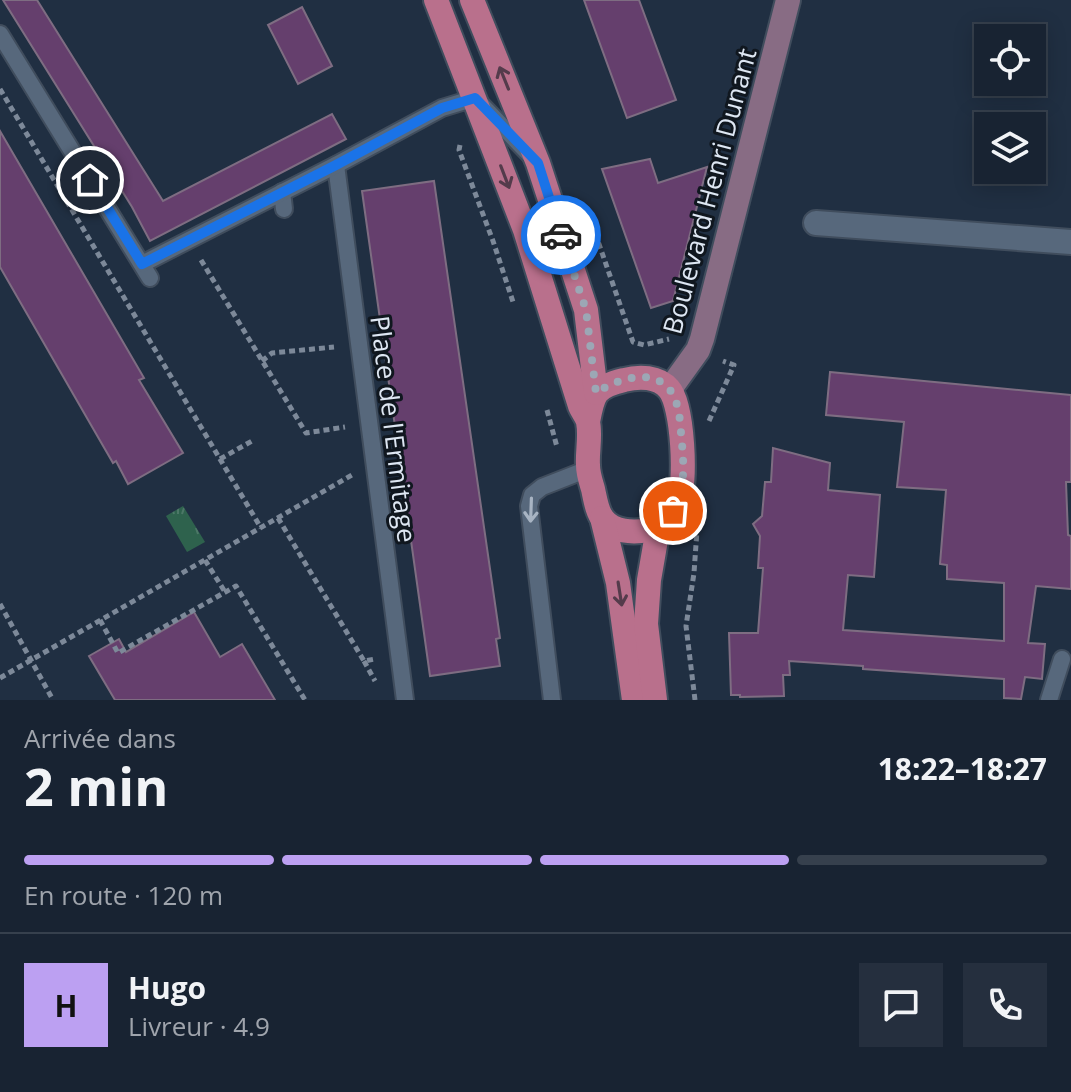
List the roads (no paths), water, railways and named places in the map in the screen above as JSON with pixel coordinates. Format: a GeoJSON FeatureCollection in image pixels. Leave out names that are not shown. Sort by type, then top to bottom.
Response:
{"type":"FeatureCollection","features":[{"type":"Feature","properties":{"kind":"main road"},"geometry":{"type":"LineString","coordinates":[[436,0],[525,230],[580,406],[588,422]]}},
{"type":"Feature","properties":{"kind":"main road"},"geometry":{"type":"LineString","coordinates":[[472,0],[538,163],[586,310],[596,393],[577,473],[602,518],[618,583],[634,700]]}},
{"type":"Feature","properties":{"kind":"main road","name":"Boulevard Henri Dunant"},"geometry":{"type":"LineString","coordinates":[[670,389],[698,350],[788,0]]}},
{"type":"Feature","properties":{"kind":"main road"},"geometry":{"type":"LineString","coordinates":[[596,393],[614,382],[635,377],[656,380],[670,389],[677,405],[683,455],[679,502],[666,522],[658,528],[635,532],[618,529],[602,518]]}},
{"type":"Feature","properties":{"kind":"main road"},"geometry":{"type":"LineString","coordinates":[[655,700],[646,624],[649,580],[658,528]]}},
{"type":"Feature","properties":{"kind":"street"},"geometry":{"type":"LineString","coordinates":[[816,223],[1071,242]]}},
{"type":"Feature","properties":{"kind":"lane"},"geometry":{"type":"LineString","coordinates":[[0,34],[146,271],[189,240],[283,201],[336,165],[442,108],[475,98],[538,163]]}},
{"type":"Feature","properties":{"kind":"lane","name":"Place de l'Ermitage"},"geometry":{"type":"LineString","coordinates":[[336,165],[405,700]]}},
{"type":"Feature","properties":{"kind":"lane"},"geometry":{"type":"LineString","coordinates":[[552,700],[529,506],[532,495],[542,487],[577,473]]}},
{"type":"Feature","properties":{"kind":"lane"},"geometry":{"type":"LineString","coordinates":[[1049,700],[1062,659]]}}]}
